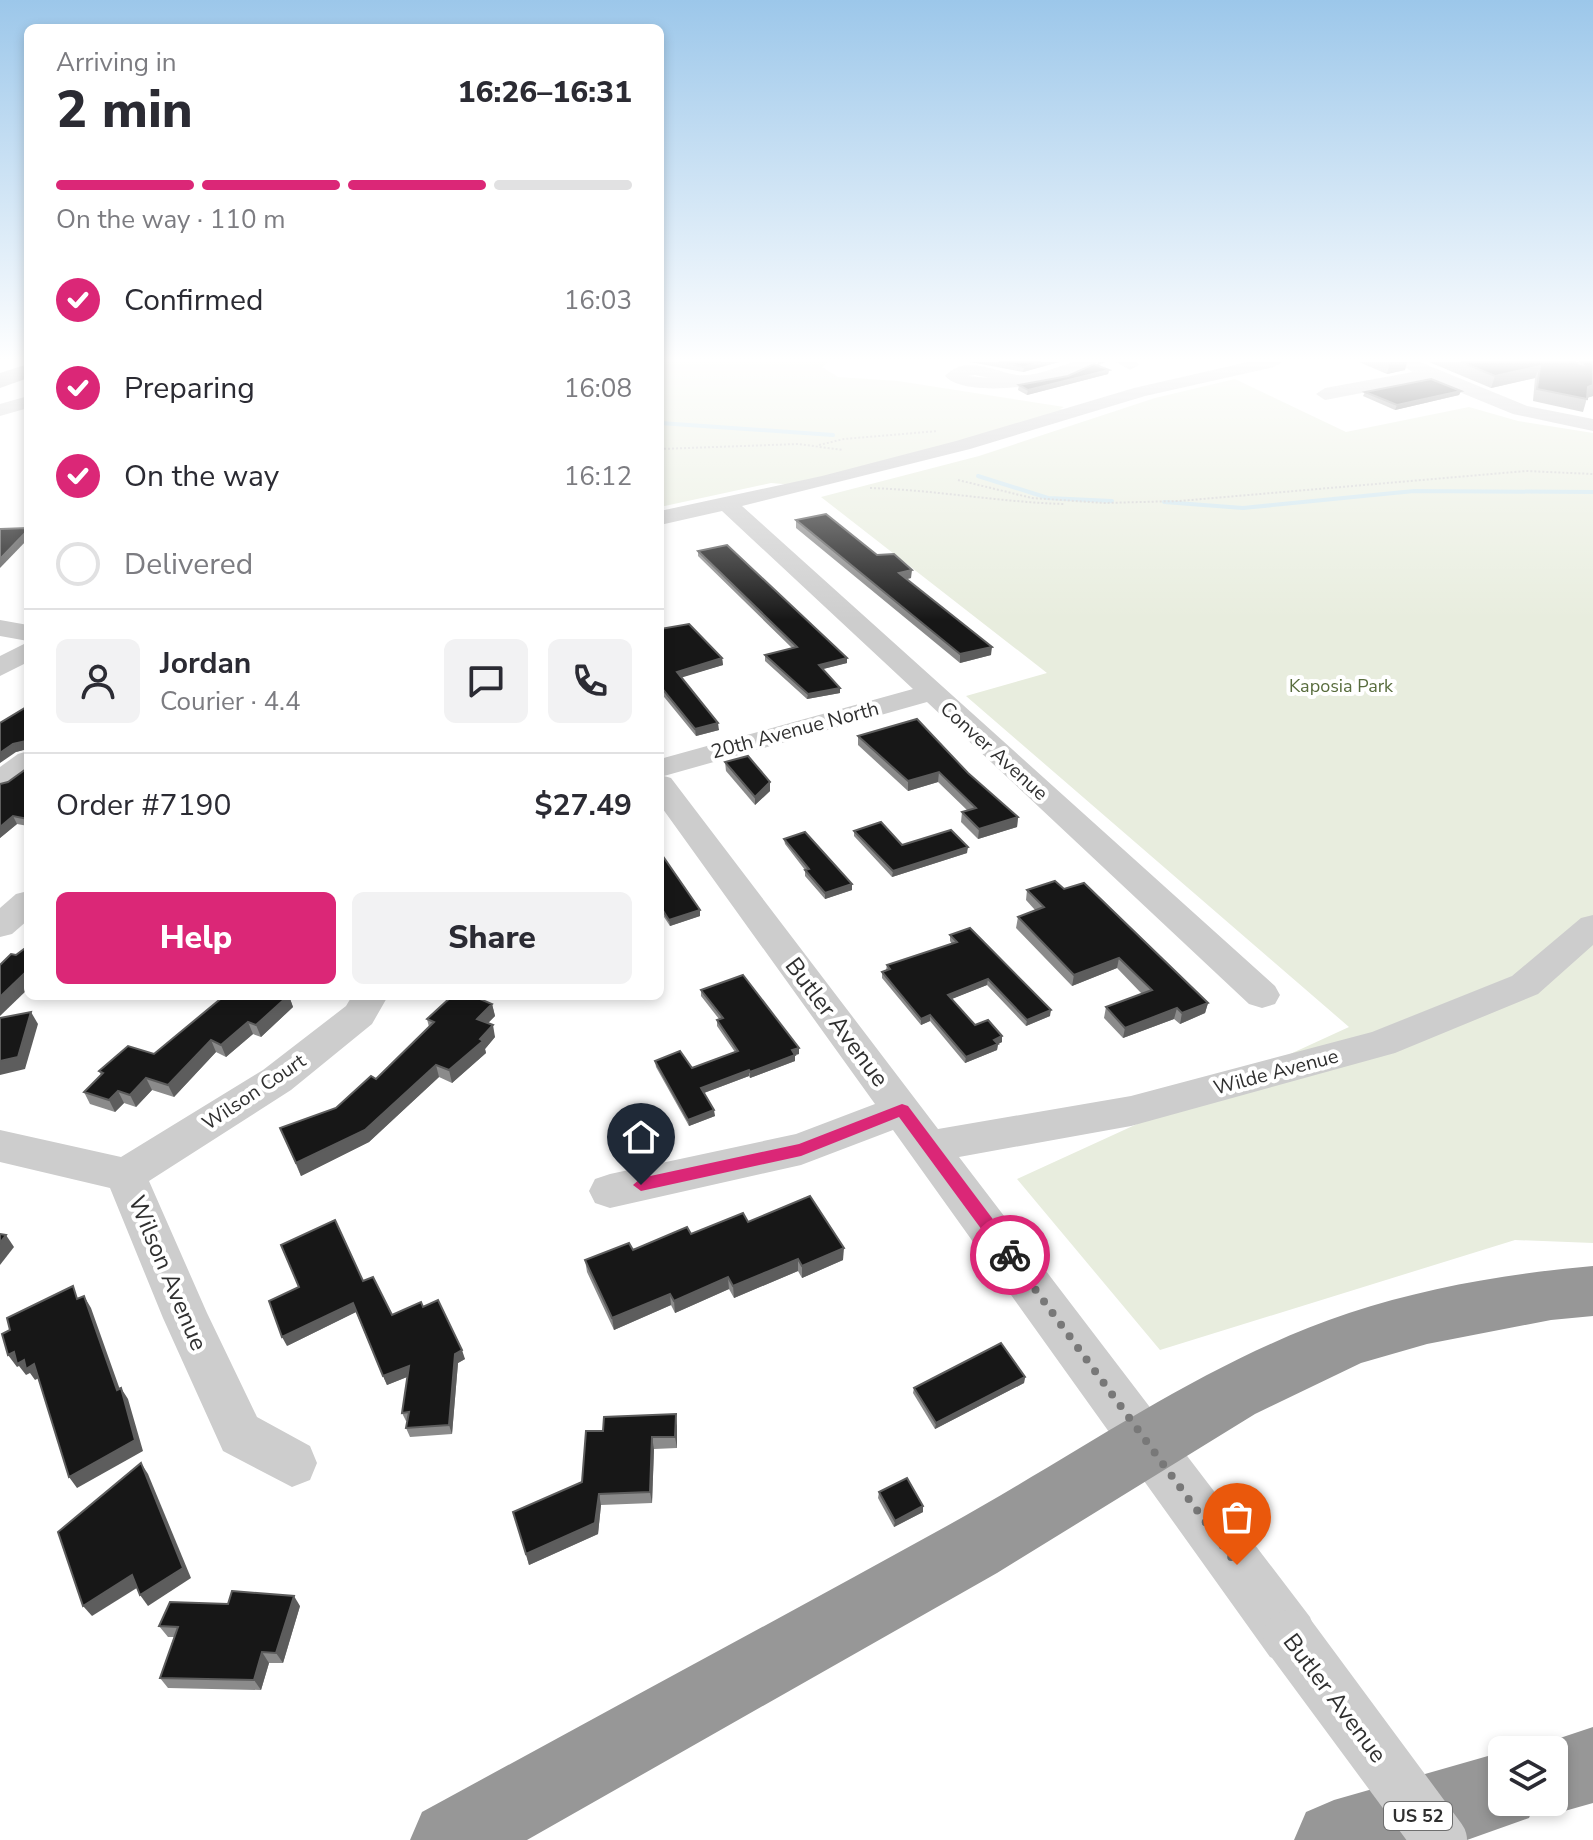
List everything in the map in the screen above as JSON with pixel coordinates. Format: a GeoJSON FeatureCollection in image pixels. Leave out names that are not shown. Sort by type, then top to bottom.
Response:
{"type":"FeatureCollection","features":[{"type":"Feature","properties":{"kind":"highway"},"geometry":{"type":"LineString","coordinates":[[450,1840],[973,1549],[1233,1394],[1284,1368],[1351,1339],[1427,1318],[1551,1295],[1593,1291]]}},
{"type":"Feature","properties":{"kind":"highway"},"geometry":{"type":"LineString","coordinates":[[1568,1772],[1593,1765]]}},
{"type":"Feature","properties":{"kind":"highway","name":"US 52"},"geometry":{"type":"LineString","coordinates":[[1334,1840],[1488,1795]]}},
{"type":"Feature","properties":{"kind":"street"},"geometry":{"type":"LineString","coordinates":[[664,517],[824,482],[952,448]]}},
{"type":"Feature","properties":{"kind":"street","name":"Conver Avenue"},"geometry":{"type":"LineString","coordinates":[[728,505],[1262,995]]}},
{"type":"Feature","properties":{"kind":"street"},"geometry":{"type":"LineString","coordinates":[[0,628],[24,632]]}},
{"type":"Feature","properties":{"kind":"street"},"geometry":{"type":"LineString","coordinates":[[0,668],[24,653]]}},
{"type":"Feature","properties":{"kind":"street","name":"20th Avenue North"},"geometry":{"type":"LineString","coordinates":[[664,767],[930,693]]}},
{"type":"Feature","properties":{"kind":"street"},"geometry":{"type":"LineString","coordinates":[[0,781],[24,763]]}},
{"type":"Feature","properties":{"kind":"street","name":"Butler Avenue"},"geometry":{"type":"LineString","coordinates":[[664,789],[1440,1840]]}},
{"type":"Feature","properties":{"kind":"street"},"geometry":{"type":"LineString","coordinates":[[0,926],[24,905]]}},
{"type":"Feature","properties":{"kind":"street","name":"Wilde Avenue"},"geometry":{"type":"LineString","coordinates":[[930,1146],[1131,1111],[1382,1043],[1525,985],[1593,926]]}},
{"type":"Feature","properties":{"kind":"street","name":"Wilson Court"},"geometry":{"type":"LineString","coordinates":[[126,1175],[277,1080],[359,1015],[368,1000]]}},
{"type":"Feature","properties":{"kind":"street"},"geometry":{"type":"LineString","coordinates":[[610,1191],[801,1149],[902,1110]]}},
{"type":"Feature","properties":{"kind":"street","name":"Wilson Avenue"},"geometry":{"type":"LineString","coordinates":[[0,1146],[126,1175],[186,1318],[240,1434],[292,1463]]}},
{"type":"Feature","properties":{"kind":"path"},"geometry":{"type":"LineString","coordinates":[[664,449],[705,448]]}},
{"type":"Feature","properties":{"kind":"path"},"geometry":{"type":"LineString","coordinates":[[833,448],[843,450]]}},
{"type":"Feature","properties":{"kind":"path"},"geometry":{"type":"LineString","coordinates":[[824,482],[927,490],[1007,502],[1073,503],[1179,501],[1526,471],[1593,474]]}},
{"type":"Feature","properties":{"kind":"path"},"geometry":{"type":"LineString","coordinates":[[958,480],[1032,498],[1073,503]]}},
{"type":"Feature","properties":{"kind":"green space"},"geometry":{"type":"Polygon","coordinates":[[[664,448],[944,448],[806,486],[771,483],[664,506],[664,448]]]}},
{"type":"Feature","properties":{"kind":"green space","name":"Kaposia Park"},"geometry":{"type":"Polygon","coordinates":[[[1004,448],[1593,448],[1593,1243],[1515,1240],[1160,1350],[1017,1179],[1349,1027],[966,696],[1047,673],[821,497],[1004,448]]]}},
{"type":"Feature","properties":{"kind":"building"},"geometry":{"type":"Polygon","coordinates":[[[826,514],[877,555],[894,554],[912,570],[899,573],[992,647],[960,654],[796,520],[826,514]]]}},
{"type":"Feature","properties":{"kind":"building"},"geometry":{"type":"Polygon","coordinates":[[[24,528],[24,534],[0,559],[0,529],[24,528]]]}},
{"type":"Feature","properties":{"kind":"building"},"geometry":{"type":"Polygon","coordinates":[[[727,545],[847,658],[819,665],[840,688],[808,694],[765,655],[797,647],[698,551],[727,545]]]}},
{"type":"Feature","properties":{"kind":"building"},"geometry":{"type":"Polygon","coordinates":[[[689,624],[722,658],[677,672],[718,723],[695,729],[664,691],[664,628],[689,624]]]}},
{"type":"Feature","properties":{"kind":"building"},"geometry":{"type":"Polygon","coordinates":[[[24,708],[24,741],[13,744],[0,753],[0,723],[24,708]]]}},
{"type":"Feature","properties":{"kind":"building"},"geometry":{"type":"Polygon","coordinates":[[[917,719],[968,773],[1018,817],[979,829],[962,812],[976,808],[939,772],[908,781],[858,736],[917,719]]]}},
{"type":"Feature","properties":{"kind":"building"},"geometry":{"type":"Polygon","coordinates":[[[748,756],[770,782],[755,797],[725,762],[748,756]]]}},
{"type":"Feature","properties":{"kind":"building"},"geometry":{"type":"Polygon","coordinates":[[[24,770],[24,818],[13,816],[0,827],[0,784],[24,770]]]}},
{"type":"Feature","properties":{"kind":"building"},"geometry":{"type":"Polygon","coordinates":[[[881,822],[902,845],[951,830],[968,847],[893,871],[854,831],[881,822]]]}},
{"type":"Feature","properties":{"kind":"building"},"geometry":{"type":"Polygon","coordinates":[[[805,832],[852,884],[825,893],[784,839],[805,832]]]}},
{"type":"Feature","properties":{"kind":"building"},"geometry":{"type":"Polygon","coordinates":[[[664,858],[700,910],[669,920],[664,912],[664,858]]]}},
{"type":"Feature","properties":{"kind":"building"},"geometry":{"type":"Polygon","coordinates":[[[1055,881],[1064,889],[1084,883],[1208,1003],[1182,1013],[1177,1008],[1125,1028],[1106,1007],[1152,990],[1119,958],[1074,975],[1018,917],[1044,907],[1027,890],[1055,881]]]}},
{"type":"Feature","properties":{"kind":"building"},"geometry":{"type":"Polygon","coordinates":[[[970,928],[1051,1010],[1027,1020],[988,979],[948,995],[975,1025],[988,1020],[1002,1036],[994,1040],[998,1044],[966,1057],[930,1015],[921,1019],[882,972],[890,969],[887,965],[957,942],[950,935],[970,928]]]}},
{"type":"Feature","properties":{"kind":"building"},"geometry":{"type":"Polygon","coordinates":[[[24,949],[24,974],[0,997],[0,965],[11,954],[16,955],[24,949]]]}},
{"type":"Feature","properties":{"kind":"building"},"geometry":{"type":"Polygon","coordinates":[[[743,975],[799,1048],[792,1050],[795,1055],[701,1088],[714,1110],[688,1120],[655,1061],[680,1051],[692,1068],[738,1051],[717,1020],[723,1018],[701,990],[743,975]]]}},
{"type":"Feature","properties":{"kind":"building"},"geometry":{"type":"Polygon","coordinates":[[[219,1000],[284,1000],[256,1025],[248,1022],[221,1045],[211,1040],[168,1085],[146,1078],[130,1095],[118,1091],[109,1100],[84,1092],[103,1073],[99,1071],[128,1046],[154,1054],[219,1000]]]}},
{"type":"Feature","properties":{"kind":"building"},"geometry":{"type":"Polygon","coordinates":[[[448,1000],[482,1000],[492,1004],[477,1019],[493,1025],[480,1039],[483,1041],[449,1070],[436,1065],[365,1130],[296,1163],[280,1128],[336,1108],[371,1076],[376,1079],[434,1022],[427,1019],[448,1000]]]}},
{"type":"Feature","properties":{"kind":"building"},"geometry":{"type":"Polygon","coordinates":[[[31,1012],[18,1057],[0,1061],[0,1018],[31,1012]]]}},
{"type":"Feature","properties":{"kind":"building"},"geometry":{"type":"Polygon","coordinates":[[[810,1196],[844,1248],[802,1266],[798,1259],[733,1286],[728,1277],[674,1301],[670,1294],[612,1318],[585,1260],[629,1243],[633,1250],[687,1227],[691,1234],[743,1213],[748,1222],[810,1196]]]}},
{"type":"Feature","properties":{"kind":"building"},"geometry":{"type":"Polygon","coordinates":[[[335,1220],[363,1281],[373,1277],[392,1315],[421,1302],[423,1307],[438,1300],[462,1350],[455,1354],[449,1425],[406,1428],[409,1412],[402,1413],[409,1366],[383,1376],[353,1303],[282,1337],[269,1301],[299,1287],[281,1245],[335,1220]]]}},
{"type":"Feature","properties":{"kind":"building"},"geometry":{"type":"Polygon","coordinates":[[[73,1286],[77,1299],[84,1296],[117,1390],[121,1388],[135,1440],[69,1477],[34,1364],[26,1369],[24,1360],[17,1364],[14,1352],[8,1355],[2,1334],[10,1330],[7,1318],[73,1286]]]}},
{"type":"Feature","properties":{"kind":"building"},"geometry":{"type":"Polygon","coordinates":[[[1001,1343],[1025,1377],[936,1423],[914,1388],[1001,1343]]]}},
{"type":"Feature","properties":{"kind":"building"},"geometry":{"type":"Polygon","coordinates":[[[676,1414],[675,1437],[652,1437],[650,1492],[599,1494],[595,1523],[526,1554],[513,1512],[582,1482],[586,1431],[603,1431],[604,1417],[676,1414]]]}},
{"type":"Feature","properties":{"kind":"building"},"geometry":{"type":"Polygon","coordinates":[[[141,1463],[183,1568],[140,1595],[132,1575],[83,1606],[58,1532],[141,1463]]]}},
{"type":"Feature","properties":{"kind":"building"},"geometry":{"type":"Polygon","coordinates":[[[907,1478],[923,1506],[895,1521],[879,1492],[907,1478]]]}},
{"type":"Feature","properties":{"kind":"building"},"geometry":{"type":"Polygon","coordinates":[[[232,1591],[294,1596],[276,1653],[262,1652],[254,1680],[160,1678],[178,1627],[159,1626],[170,1602],[228,1604],[232,1591]]]}},
{"type":"Feature","properties":{"kind":"waterway"},"geometry":{"type":"LineString","coordinates":[[978,476],[1048,498],[1112,501]]}},
{"type":"Feature","properties":{"kind":"waterway"},"geometry":{"type":"LineString","coordinates":[[1164,502],[1243,508],[1414,491],[1593,492]]}},
{"type":"Feature","properties":{"kind":"way so far"},"geometry":{"type":"LineString","coordinates":[[1010,1255],[1237,1565]]}},
{"type":"Feature","properties":{"kind":"route"},"geometry":{"type":"LineString","coordinates":[[641,1185],[801,1149],[902,1110],[1010,1255]]}}]}
